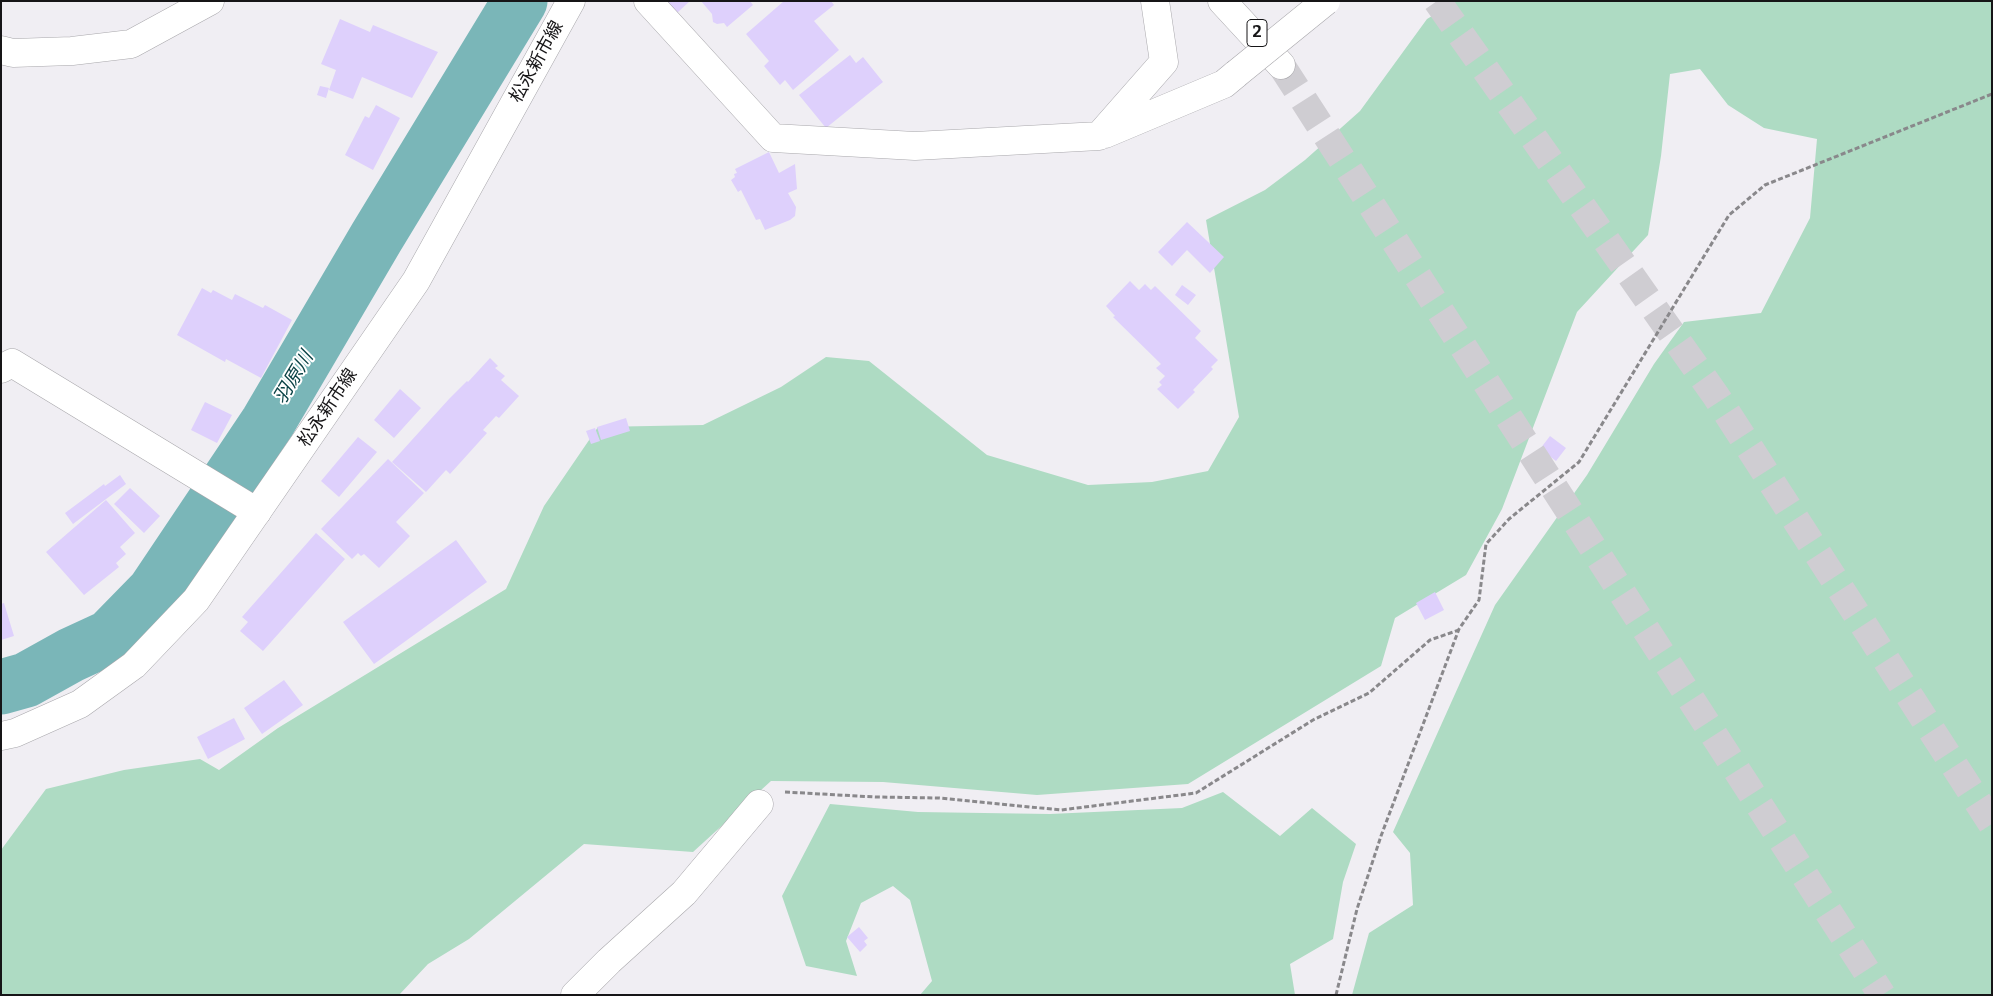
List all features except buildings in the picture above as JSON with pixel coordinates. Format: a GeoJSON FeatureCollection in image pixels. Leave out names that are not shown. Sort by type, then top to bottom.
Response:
{"type":"FeatureCollection","features":[{"type":"Feature","properties":{"kind":"main road"},"geometry":{"type":"LineString","coordinates":[[1,50],[13,53],[72,52],[131,44],[210,1]]}},
{"type":"Feature","properties":{"kind":"main road","name":"松永新市線"},"geometry":{"type":"LineString","coordinates":[[1,736],[15,733],[80,704],[134,665],[196,600],[249,507],[416,281],[571,1]]}},
{"type":"Feature","properties":{"kind":"main road"},"geometry":{"type":"LineString","coordinates":[[648,1],[773,138],[915,146],[1099,136],[1224,84],[1326,1]]}},
{"type":"Feature","properties":{"kind":"main road"},"geometry":{"type":"LineString","coordinates":[[1099,136],[1164,62],[1155,1]]}},
{"type":"Feature","properties":{"kind":"main road","name":"2"},"geometry":{"type":"LineString","coordinates":[[1222,1],[1281,65],[1233,1]]}},
{"type":"Feature","properties":{"kind":"main road"},"geometry":{"type":"LineString","coordinates":[[1,369],[12,363],[201,476],[249,507]]}},
{"type":"Feature","properties":{"kind":"main road"},"geometry":{"type":"LineString","coordinates":[[575,995],[608,961],[684,893],[759,804]]}},
{"type":"Feature","properties":{"kind":"path"},"geometry":{"type":"LineString","coordinates":[[1336,995],[1357,909],[1378,845],[1459,630],[1479,600],[1486,544],[1509,519],[1579,462],[1729,215],[1765,185],[1992,94]]}},
{"type":"Feature","properties":{"kind":"path"},"geometry":{"type":"LineString","coordinates":[[759,804],[782,792],[939,798],[1061,810],[1196,793],[1314,720],[1370,693],[1430,640],[1459,630]]}},
{"type":"Feature","properties":{"kind":"green space"},"geometry":{"type":"Polygon","coordinates":[[[1457,1],[1992,1],[1992,995],[1352,995],[1369,933],[1413,905],[1410,853],[1393,832],[1495,605],[1587,475],[1654,364],[1684,322],[1761,313],[1810,218],[1817,139],[1764,128],[1728,105],[1700,69],[1670,74],[1661,156],[1648,235],[1577,312],[1502,509],[1466,575],[1395,618],[1381,666],[1188,784],[1037,795],[883,782],[771,781],[693,852],[584,844],[469,939],[428,964],[399,995],[1,995],[1,850],[46,789],[124,770],[200,759],[219,770],[278,728],[506,589],[544,506],[598,427],[703,425],[781,387],[826,357],[869,361],[987,455],[1088,485],[1152,482],[1208,471],[1239,417],[1206,220],[1265,190],[1305,160],[1360,111],[1427,19],[1457,1]]]}},
{"type":"Feature","properties":{"kind":"green space"},"geometry":{"type":"Polygon","coordinates":[[[1223,792],[1280,836],[1312,808],[1356,844],[1343,882],[1333,939],[1290,964],[1295,995],[920,995],[932,981],[910,900],[893,886],[861,903],[846,941],[857,976],[806,966],[782,896],[830,804],[918,812],[1050,814],[1182,808],[1223,792]]]}},
{"type":"Feature","properties":{"kind":"waterway","name":"羽原川"},"geometry":{"type":"LineString","coordinates":[[1,687],[26,680],[71,655],[110,637],[154,592],[268,422],[376,238],[520,1]]}},
{"type":"Feature","properties":{"kind":"tunnel"},"geometry":{"type":"LineString","coordinates":[[1437,1],[1716,396],[1992,824]]}},
{"type":"Feature","properties":{"kind":"tunnel"},"geometry":{"type":"LineString","coordinates":[[1281,65],[1882,995]]}}]}
